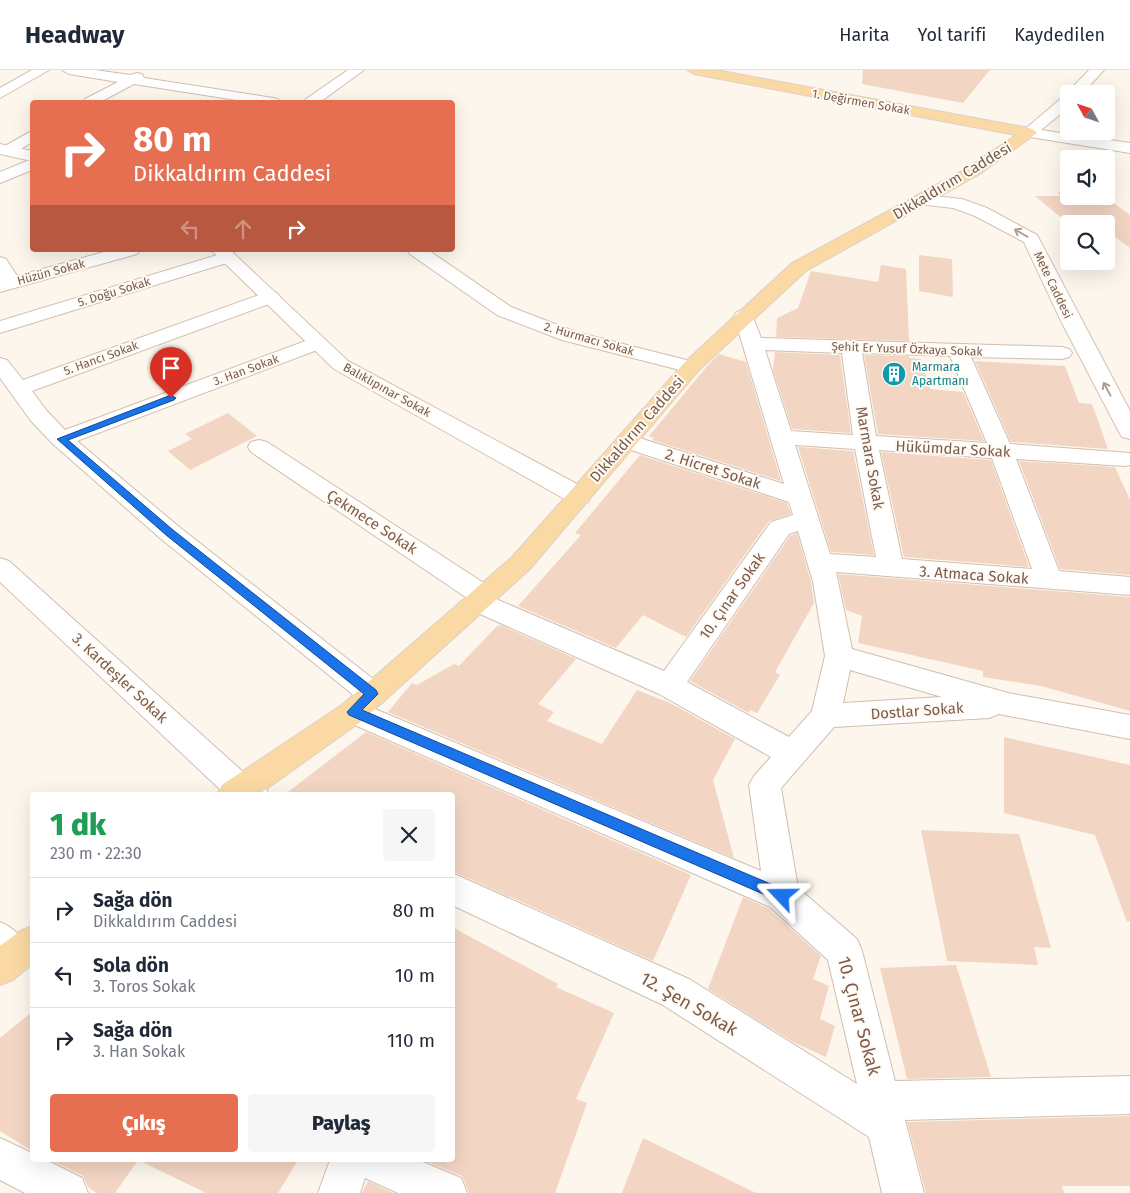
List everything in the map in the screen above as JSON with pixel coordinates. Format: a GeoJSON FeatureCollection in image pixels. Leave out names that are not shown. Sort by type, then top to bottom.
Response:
{"type":"FeatureCollection","features":[{"type":"Feature","properties":{"kind":"main road","name":"1. Değirmen Sokak"},"geometry":{"type":"LineString","coordinates":[[694,70],[1029,134]]}},
{"type":"Feature","properties":{"kind":"main road","name":"Dikkaldırım Caddesi"},"geometry":{"type":"LineString","coordinates":[[243,792],[362,703],[521,563],[692,367],[744,316],[798,268],[924,200],[972,172],[1029,134]]}},
{"type":"Feature","properties":{"kind":"street"},"geometry":{"type":"LineString","coordinates":[[0,81],[20,70]]}},
{"type":"Feature","properties":{"kind":"street"},"geometry":{"type":"LineString","coordinates":[[0,94],[42,70]]}},
{"type":"Feature","properties":{"kind":"street"},"geometry":{"type":"LineString","coordinates":[[69,70],[261,100]]}},
{"type":"Feature","properties":{"kind":"street"},"geometry":{"type":"LineString","coordinates":[[93,100],[130,79],[153,70]]}},
{"type":"Feature","properties":{"kind":"street"},"geometry":{"type":"LineString","coordinates":[[314,100],[356,70]]}},
{"type":"Feature","properties":{"kind":"street"},"geometry":{"type":"LineString","coordinates":[[1083,85],[1097,70]]}},
{"type":"Feature","properties":{"kind":"street","name":"Dikkaldırım Caddesi"},"geometry":{"type":"LineString","coordinates":[[1029,134],[1060,106]]}},
{"type":"Feature","properties":{"kind":"street"},"geometry":{"type":"LineString","coordinates":[[1029,134],[1130,148]]}},
{"type":"Feature","properties":{"kind":"street"},"geometry":{"type":"LineString","coordinates":[[2,153],[30,137]]}},
{"type":"Feature","properties":{"kind":"street"},"geometry":{"type":"LineString","coordinates":[[2,153],[29,158]]}},
{"type":"Feature","properties":{"kind":"street"},"geometry":{"type":"LineString","coordinates":[[0,178],[29,158]]}},
{"type":"Feature","properties":{"kind":"street","name":"Mete Caddesi"},"geometry":{"type":"LineString","coordinates":[[924,200],[956,203],[988,216],[1031,239],[1070,321],[1130,432]]}},
{"type":"Feature","properties":{"kind":"street","name":"Hüzün Sokak"},"geometry":{"type":"LineString","coordinates":[[6,285],[124,252]]}},
{"type":"Feature","properties":{"kind":"street","name":"Balıklıpınar Sokak"},"geometry":{"type":"LineString","coordinates":[[223,252],[341,365],[578,496]]}},
{"type":"Feature","properties":{"kind":"street","name":"5. Doğu Sokak"},"geometry":{"type":"LineString","coordinates":[[0,327],[223,252]]}},
{"type":"Feature","properties":{"kind":"street","name":"2. Hurmacı Sokak"},"geometry":{"type":"LineString","coordinates":[[419,252],[504,311],[568,336],[692,367]]}},
{"type":"Feature","properties":{"kind":"street"},"geometry":{"type":"LineString","coordinates":[[0,263],[6,285]]}},
{"type":"Feature","properties":{"kind":"street","name":"5. Hancı Sokak"},"geometry":{"type":"LineString","coordinates":[[6,376],[270,297]]}},
{"type":"Feature","properties":{"kind":"street"},"geometry":{"type":"LineString","coordinates":[[744,316],[826,582],[839,656],[826,716],[765,784],[782,896]]}},
{"type":"Feature","properties":{"kind":"street","name":"3. Han Sokak"},"geometry":{"type":"LineString","coordinates":[[61,439],[318,343]]}},
{"type":"Feature","properties":{"kind":"street","name":"Şehit Er Yusuf Özkaya Sokak"},"geometry":{"type":"LineString","coordinates":[[752,344],[1062,353]]}},
{"type":"Feature","properties":{"kind":"street","name":"Marmara Sokak"},"geometry":{"type":"LineString","coordinates":[[851,347],[866,444],[891,569]]}},
{"type":"Feature","properties":{"kind":"street"},"geometry":{"type":"LineString","coordinates":[[958,350],[1002,452],[1049,580]]}},
{"type":"Feature","properties":{"kind":"street"},"geometry":{"type":"LineString","coordinates":[[6,376],[38,416],[61,439],[170,532],[362,703],[782,896]]}},
{"type":"Feature","properties":{"kind":"street","name":"Hükümdar Sokak"},"geometry":{"type":"LineString","coordinates":[[781,438],[1126,458]]}},
{"type":"Feature","properties":{"kind":"street","name":"2. Hicret Sokak"},"geometry":{"type":"LineString","coordinates":[[627,441],[803,508]]}},
{"type":"Feature","properties":{"kind":"street","name":"Çekmece Sokak"},"geometry":{"type":"LineString","coordinates":[[259,447],[481,599]]}},
{"type":"Feature","properties":{"kind":"street","name":"10. Çınar Sokak"},"geometry":{"type":"LineString","coordinates":[[669,686],[780,528],[803,508]]}},
{"type":"Feature","properties":{"kind":"street","name":"3. Atmaca Sokak"},"geometry":{"type":"LineString","coordinates":[[819,562],[1130,586]]}},
{"type":"Feature","properties":{"kind":"street","name":"3. Kardeşler Sokak"},"geometry":{"type":"LineString","coordinates":[[0,567],[241,792]]}},
{"type":"Feature","properties":{"kind":"street"},"geometry":{"type":"LineString","coordinates":[[481,599],[669,686],[791,753]]}},
{"type":"Feature","properties":{"kind":"street","name":"Dostlar Sokak"},"geometry":{"type":"LineString","coordinates":[[839,656],[1008,705],[1130,727]]}},
{"type":"Feature","properties":{"kind":"street","name":"Dostlar Sokak"},"geometry":{"type":"LineString","coordinates":[[826,716],[1008,705]]}},
{"type":"Feature","properties":{"kind":"street","name":"12. Şen Sokak"},"geometry":{"type":"LineString","coordinates":[[455,889],[676,992],[885,1114]]}},
{"type":"Feature","properties":{"kind":"street","name":"10. Çınar Sokak"},"geometry":{"type":"LineString","coordinates":[[782,896],[844,952],[903,1193]]}},
{"type":"Feature","properties":{"kind":"street"},"geometry":{"type":"LineString","coordinates":[[885,1114],[1130,1095]]}},
{"type":"Feature","properties":{"kind":"street"},"geometry":{"type":"LineString","coordinates":[[0,1158],[50,1190]]}},
{"type":"Feature","properties":{"kind":"street"},"geometry":{"type":"LineString","coordinates":[[339,1193],[349,1162]]}},
{"type":"Feature","properties":{"kind":"street"},"geometry":{"type":"LineString","coordinates":[[376,1162],[446,1193]]}},
{"type":"Feature","properties":{"kind":"building"},"geometry":{"type":"Polygon","coordinates":[[[863,70],[990,70],[963,103],[862,84],[863,70]]]}},
{"type":"Feature","properties":{"kind":"building"},"geometry":{"type":"Polygon","coordinates":[[[1035,196],[1060,196],[1060,205],[1115,204],[1130,215],[1130,248],[1115,237],[1115,215],[1060,215],[1060,217],[1035,196]]]}},
{"type":"Feature","properties":{"kind":"building"},"geometry":{"type":"Polygon","coordinates":[[[919,255],[952,259],[953,297],[919,291],[919,255]]]}},
{"type":"Feature","properties":{"kind":"building"},"geometry":{"type":"Polygon","coordinates":[[[881,265],[906,269],[909,341],[776,337],[777,318],[798,308],[811,271],[878,282],[881,265]]]}},
{"type":"Feature","properties":{"kind":"building"},"geometry":{"type":"Polygon","coordinates":[[[775,352],[840,355],[851,433],[792,429],[773,370],[775,352]]]}},
{"type":"Feature","properties":{"kind":"building"},"geometry":{"type":"Polygon","coordinates":[[[719,354],[746,362],[781,481],[652,440],[654,438],[649,436],[719,354]]]}},
{"type":"Feature","properties":{"kind":"building"},"geometry":{"type":"Polygon","coordinates":[[[864,355],[909,356],[909,358],[921,359],[930,389],[963,392],[984,441],[878,434],[864,355]]]}},
{"type":"Feature","properties":{"kind":"building"},"geometry":{"type":"Polygon","coordinates":[[[975,361],[1065,366],[1079,403],[1092,404],[1108,449],[1011,442],[975,361]]]}},
{"type":"Feature","properties":{"kind":"building"},"geometry":{"type":"Polygon","coordinates":[[[228,413],[257,436],[190,470],[168,451],[192,439],[185,434],[228,413]]]}},
{"type":"Feature","properties":{"kind":"building"},"geometry":{"type":"Polygon","coordinates":[[[798,447],[853,451],[874,555],[831,552],[798,447]]]}},
{"type":"Feature","properties":{"kind":"building"},"geometry":{"type":"Polygon","coordinates":[[[881,452],[991,460],[1029,567],[904,557],[881,452]]]}},
{"type":"Feature","properties":{"kind":"building"},"geometry":{"type":"Polygon","coordinates":[[[640,455],[787,503],[791,514],[769,521],[686,637],[643,615],[616,648],[518,606],[581,535],[575,533],[640,455]]]}},
{"type":"Feature","properties":{"kind":"building"},"geometry":{"type":"Polygon","coordinates":[[[1019,461],[1115,467],[1130,500],[1130,575],[1060,569],[1019,461]]]}},
{"type":"Feature","properties":{"kind":"building"},"geometry":{"type":"Polygon","coordinates":[[[797,533],[811,582],[814,603],[775,672],[780,675],[757,713],[750,710],[749,713],[690,681],[790,536],[797,533]]]}},
{"type":"Feature","properties":{"kind":"building"},"geometry":{"type":"Polygon","coordinates":[[[838,574],[1130,597],[1130,711],[1041,686],[983,677],[983,671],[858,643],[862,616],[846,610],[838,574]]]}},
{"type":"Feature","properties":{"kind":"building"},"geometry":{"type":"Polygon","coordinates":[[[501,625],[576,659],[538,704],[554,712],[547,721],[602,744],[637,690],[670,703],[735,739],[713,780],[734,858],[388,712],[412,683],[417,685],[454,664],[459,666],[497,626],[501,625]]]}},
{"type":"Feature","properties":{"kind":"building"},"geometry":{"type":"Polygon","coordinates":[[[366,732],[691,875],[653,961],[455,872],[455,792],[288,792],[366,732]]]}},
{"type":"Feature","properties":{"kind":"building"},"geometry":{"type":"Polygon","coordinates":[[[1004,737],[1130,765],[1130,921],[1127,922],[1095,835],[1004,813],[1004,737]]]}},
{"type":"Feature","properties":{"kind":"building"},"geometry":{"type":"Polygon","coordinates":[[[921,830],[1019,834],[1051,948],[1034,947],[1038,965],[947,961],[921,830]]]}},
{"type":"Feature","properties":{"kind":"building"},"geometry":{"type":"Polygon","coordinates":[[[743,897],[769,909],[821,956],[813,979],[829,986],[820,1019],[835,1026],[826,1057],[793,1042],[708,989],[743,897]]]}},
{"type":"Feature","properties":{"kind":"building"},"geometry":{"type":"Polygon","coordinates":[[[455,929],[558,984],[556,987],[614,1013],[576,1099],[587,1103],[555,1193],[469,1193],[462,1176],[428,1162],[455,1162],[455,929]]]}},
{"type":"Feature","properties":{"kind":"building"},"geometry":{"type":"Polygon","coordinates":[[[956,965],[991,1077],[907,1079],[880,968],[956,965]]]}},
{"type":"Feature","properties":{"kind":"building"},"geometry":{"type":"Polygon","coordinates":[[[30,1014],[30,1150],[0,1131],[0,1038],[30,1014]]]}},
{"type":"Feature","properties":{"kind":"building"},"geometry":{"type":"Polygon","coordinates":[[[1130,1116],[1130,1186],[1062,1186],[1064,1193],[926,1193],[907,1122],[1130,1116]]]}},
{"type":"Feature","properties":{"kind":"building"},"geometry":{"type":"Polygon","coordinates":[[[643,1138],[756,1193],[622,1193],[643,1138]]]}},
{"type":"Feature","properties":{"kind":"building"},"geometry":{"type":"Polygon","coordinates":[[[54,1162],[137,1162],[115,1193],[97,1193],[88,1187],[83,1176],[54,1162]]]}},
{"type":"Feature","properties":{"kind":"building"},"geometry":{"type":"Polygon","coordinates":[[[142,1162],[297,1162],[278,1193],[206,1193],[142,1162]]]}},
{"type":"Feature","properties":{"kind":"building"},"geometry":{"type":"Polygon","coordinates":[[[368,1181],[393,1193],[362,1193],[368,1181]]]}},
{"type":"Feature","properties":{"kind":"place","name":"Marmara Apartmanı"},"geometry":{"type":"Point","coordinates":[894,374]}},
{"type":"Feature","properties":{"kind":"route"},"geometry":{"type":"LineString","coordinates":[[171,398],[61,439],[170,532],[372,694],[353,712],[782,896]]}}]}
